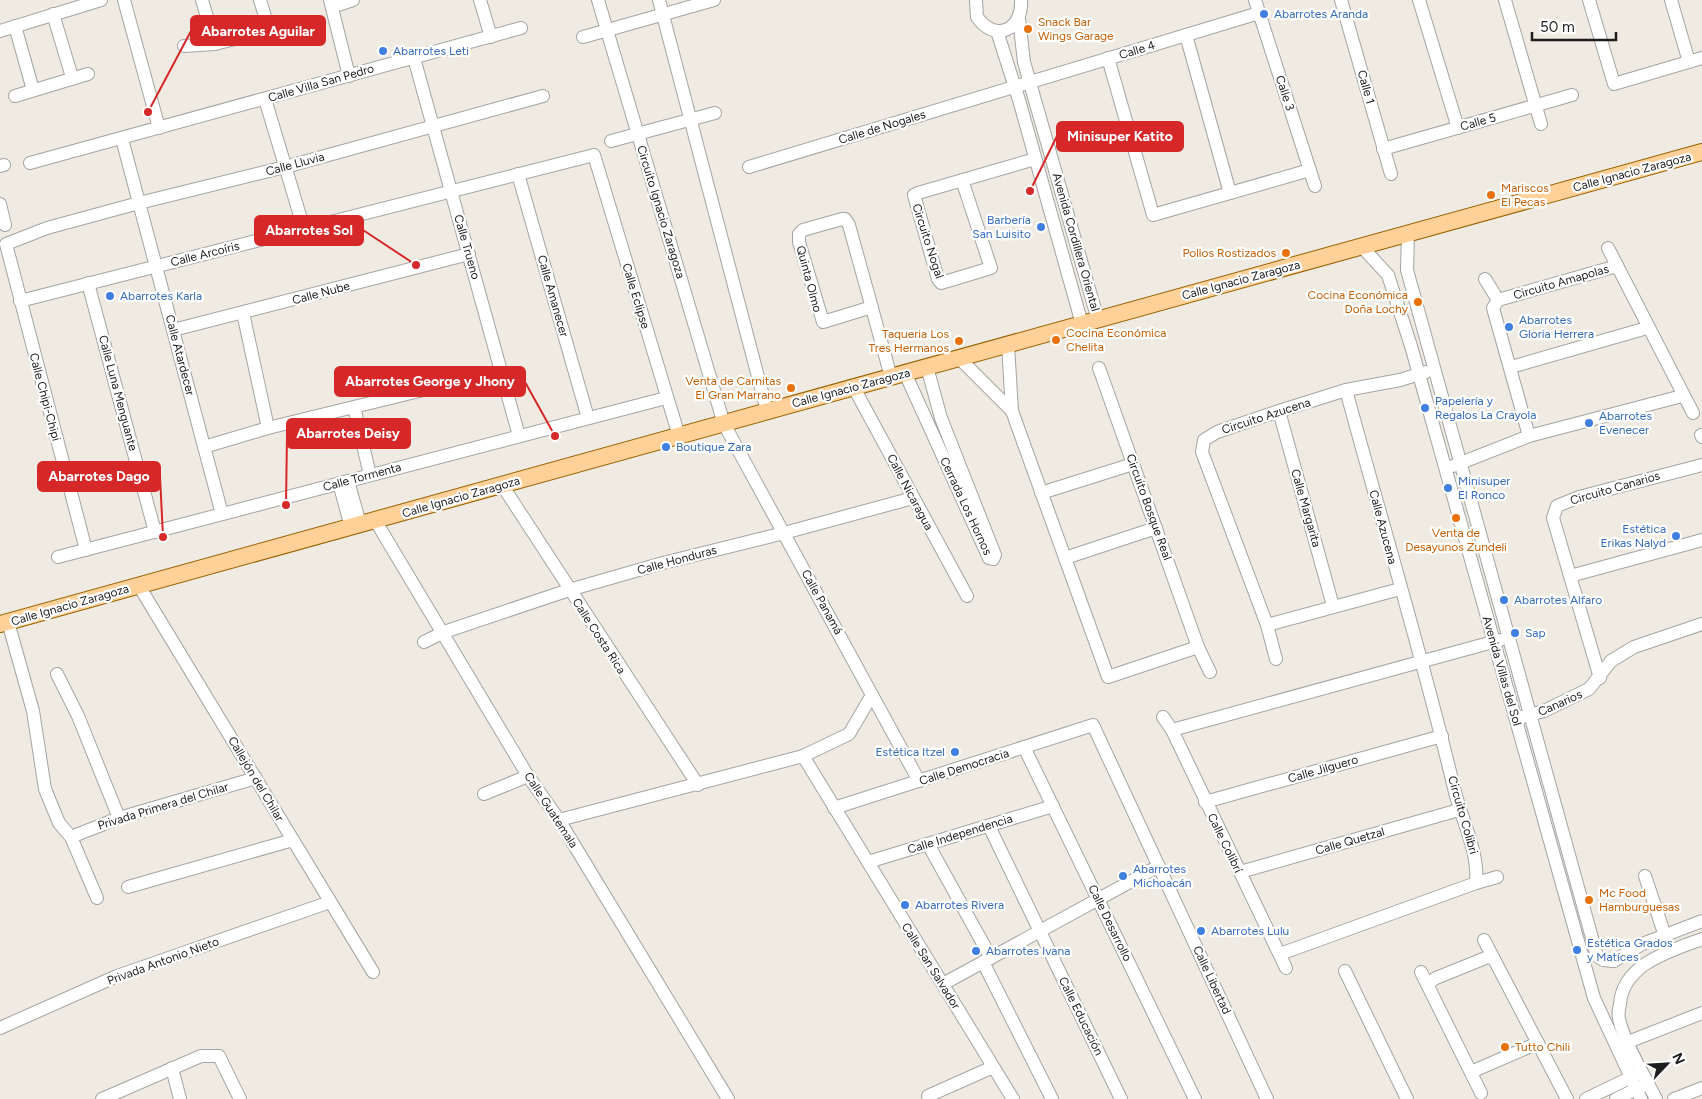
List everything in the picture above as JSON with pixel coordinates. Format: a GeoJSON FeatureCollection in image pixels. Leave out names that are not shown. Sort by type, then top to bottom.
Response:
{"type":"FeatureCollection","features":[{"type":"Feature","properties":{"kind":"main road","name":"Calle Ignacio Zaragoza"},"geometry":{"type":"LineString","coordinates":[[4,623],[1702,152]]}},
{"type":"Feature","properties":{"kind":"street"},"geometry":{"type":"LineString","coordinates":[[0,31],[101,0]]}},
{"type":"Feature","properties":{"kind":"street"},"geometry":{"type":"LineString","coordinates":[[124,0],[159,128]]}},
{"type":"Feature","properties":{"kind":"street"},"geometry":{"type":"LineString","coordinates":[[202,0],[215,44]]}},
{"type":"Feature","properties":{"kind":"street"},"geometry":{"type":"LineString","coordinates":[[260,0],[267,23],[266,29]]}},
{"type":"Feature","properties":{"kind":"street"},"geometry":{"type":"LineString","coordinates":[[349,76],[331,3],[353,0]]}},
{"type":"Feature","properties":{"kind":"street"},"geometry":{"type":"LineString","coordinates":[[480,0],[491,37]]}},
{"type":"Feature","properties":{"kind":"street","name":"Circuito Ignacio Zaragoza"},"geometry":{"type":"LineString","coordinates":[[598,0],[724,424]]}},
{"type":"Feature","properties":{"kind":"street"},"geometry":{"type":"LineString","coordinates":[[659,0],[692,119],[767,412]]}},
{"type":"Feature","properties":{"kind":"street"},"geometry":{"type":"LineString","coordinates":[[583,37],[714,0]]}},
{"type":"Feature","properties":{"kind":"street"},"geometry":{"type":"LineString","coordinates":[[976,0],[977,17],[989,29],[1006,30],[1019,19]]}},
{"type":"Feature","properties":{"kind":"street","name":"Avenida Cordillera Oriental"},"geometry":{"type":"LineString","coordinates":[[1021,0],[1022,11],[1019,19],[1024,62],[1098,320]]}},
{"type":"Feature","properties":{"kind":"street","name":"Calle 3"},"geometry":{"type":"LineString","coordinates":[[1255,0],[1315,186]]}},
{"type":"Feature","properties":{"kind":"street","name":"Calle 1"},"geometry":{"type":"LineString","coordinates":[[1341,0],[1390,174]]}},
{"type":"Feature","properties":{"kind":"street"},"geometry":{"type":"LineString","coordinates":[[1419,0],[1458,128]]}},
{"type":"Feature","properties":{"kind":"street"},"geometry":{"type":"LineString","coordinates":[[1505,0],[1541,124]]}},
{"type":"Feature","properties":{"kind":"street"},"geometry":{"type":"LineString","coordinates":[[1589,0],[1614,84],[1696,60],[1671,0]]}},
{"type":"Feature","properties":{"kind":"street","name":"Calle 4"},"geometry":{"type":"LineString","coordinates":[[1015,86],[1259,13]]}},
{"type":"Feature","properties":{"kind":"street"},"geometry":{"type":"LineString","coordinates":[[54,14],[72,77]]}},
{"type":"Feature","properties":{"kind":"street"},"geometry":{"type":"LineString","coordinates":[[15,26],[32,90]]}},
{"type":"Feature","properties":{"kind":"street"},"geometry":{"type":"LineString","coordinates":[[184,46],[215,44],[266,29],[285,26]]}},
{"type":"Feature","properties":{"kind":"street","name":"Calle Villa San Pedro"},"geometry":{"type":"LineString","coordinates":[[30,163],[520,28]]}},
{"type":"Feature","properties":{"kind":"street","name":"Avenida Cordillera Oriental"},"geometry":{"type":"LineString","coordinates":[[998,31],[1082,324]]}},
{"type":"Feature","properties":{"kind":"street"},"geometry":{"type":"LineString","coordinates":[[1186,35],[1230,193]]}},
{"type":"Feature","properties":{"kind":"street","name":"Calle Trueno"},"geometry":{"type":"LineString","coordinates":[[414,58],[519,436]]}},
{"type":"Feature","properties":{"kind":"street"},"geometry":{"type":"LineString","coordinates":[[1108,58],[1154,215],[1310,170]]}},
{"type":"Feature","properties":{"kind":"street"},"geometry":{"type":"LineString","coordinates":[[15,96],[72,77],[88,74]]}},
{"type":"Feature","properties":{"kind":"street","name":"Calle de Nogales"},"geometry":{"type":"LineString","coordinates":[[749,167],[1015,86]]}},
{"type":"Feature","properties":{"kind":"street","name":"Calle 5"},"geometry":{"type":"LineString","coordinates":[[1384,149],[1572,95]]}},
{"type":"Feature","properties":{"kind":"street","name":"Calle Lluvia"},"geometry":{"type":"LineString","coordinates":[[6,244],[47,228],[433,128],[543,96]]}},
{"type":"Feature","properties":{"kind":"street"},"geometry":{"type":"LineString","coordinates":[[266,99],[304,229]]}},
{"type":"Feature","properties":{"kind":"street"},"geometry":{"type":"LineString","coordinates":[[611,141],[715,113]]}},
{"type":"Feature","properties":{"kind":"street","name":"Calle Atardecer"},"geometry":{"type":"LineString","coordinates":[[122,138],[222,514]]}},
{"type":"Feature","properties":{"kind":"street","name":"Calle Arcoíris"},"geometry":{"type":"LineString","coordinates":[[20,301],[594,155]]}},
{"type":"Feature","properties":{"kind":"street","name":"Calle Eclipse"},"geometry":{"type":"LineString","coordinates":[[594,155],[679,436]]}},
{"type":"Feature","properties":{"kind":"street","name":"Circuito Nogal"},"geometry":{"type":"LineString","coordinates":[[962,180],[991,268],[941,284],[914,195],[962,180],[1035,158]]}},
{"type":"Feature","properties":{"kind":"street","name":"Calle Amanecer"},"geometry":{"type":"LineString","coordinates":[[518,174],[588,418]]}},
{"type":"Feature","properties":{"kind":"street"},"geometry":{"type":"LineString","coordinates":[[0,204],[5,225]]}},
{"type":"Feature","properties":{"kind":"street","name":"Quinta Olmo"},"geometry":{"type":"LineString","coordinates":[[872,307],[823,322],[799,242],[799,234],[803,230],[845,219],[849,225],[872,307],[898,375]]}},
{"type":"Feature","properties":{"kind":"street","name":"Avenida Villas del Sol"},"geometry":{"type":"LineString","coordinates":[[1408,234],[1406,270],[1597,956]]}},
{"type":"Feature","properties":{"kind":"street"},"geometry":{"type":"LineString","coordinates":[[1058,245],[1075,241]]}},
{"type":"Feature","properties":{"kind":"street","name":"Calle Chipi-Chipi"},"geometry":{"type":"LineString","coordinates":[[6,244],[86,550]]}},
{"type":"Feature","properties":{"kind":"street","name":"Avenida Villas del Sol"},"geometry":{"type":"LineString","coordinates":[[1362,246],[1388,275],[1419,374],[1594,998],[1636,1089]]}},
{"type":"Feature","properties":{"kind":"street","name":"Circuito Amapolas"},"geometry":{"type":"LineString","coordinates":[[1608,248],[1682,396],[1693,413]]}},
{"type":"Feature","properties":{"kind":"street","name":"Calle Nube"},"geometry":{"type":"LineString","coordinates":[[173,330],[469,254]]}},
{"type":"Feature","properties":{"kind":"street","name":"Circuito Amapolas"},"geometry":{"type":"LineString","coordinates":[[1529,436],[1493,308],[1498,300],[1617,266]]}},
{"type":"Feature","properties":{"kind":"street"},"geometry":{"type":"LineString","coordinates":[[1388,275],[1406,270]]}},
{"type":"Feature","properties":{"kind":"street"},"geometry":{"type":"LineString","coordinates":[[1485,279],[1498,300]]}},
{"type":"Feature","properties":{"kind":"street","name":"Calle Luna Menguante"},"geometry":{"type":"LineString","coordinates":[[88,284],[155,532]]}},
{"type":"Feature","properties":{"kind":"street"},"geometry":{"type":"LineString","coordinates":[[243,313],[268,428]]}},
{"type":"Feature","properties":{"kind":"street"},"geometry":{"type":"LineString","coordinates":[[1511,367],[1648,328]]}},
{"type":"Feature","properties":{"kind":"street"},"geometry":{"type":"LineString","coordinates":[[1008,345],[1012,411],[1108,677],[1198,647]]}},
{"type":"Feature","properties":{"kind":"street"},"geometry":{"type":"LineString","coordinates":[[959,358],[1012,411]]}},
{"type":"Feature","properties":{"kind":"street","name":"Cerrada Los Hornos"},"geometry":{"type":"LineString","coordinates":[[898,375],[928,423],[989,558],[993,559],[995,555],[941,418],[927,367]]}},
{"type":"Feature","properties":{"kind":"street","name":"Circuito Bosque Real"},"geometry":{"type":"LineString","coordinates":[[1099,368],[1198,647],[1210,672]]}},
{"type":"Feature","properties":{"kind":"street","name":"Circuito Azucena"},"geometry":{"type":"LineString","coordinates":[[1276,659],[1267,625],[1202,452],[1204,440],[1217,432],[1346,390],[1434,370]]}},
{"type":"Feature","properties":{"kind":"street"},"geometry":{"type":"LineString","coordinates":[[204,447],[268,428],[501,371]]}},
{"type":"Feature","properties":{"kind":"street","name":"Calle Nicaragua"},"geometry":{"type":"LineString","coordinates":[[854,388],[967,596]]}},
{"type":"Feature","properties":{"kind":"street","name":"Calle Azucena"},"geometry":{"type":"LineString","coordinates":[[1346,390],[1400,589],[1423,662]]}},
{"type":"Feature","properties":{"kind":"street"},"geometry":{"type":"LineString","coordinates":[[1445,469],[1529,436],[1682,396]]}},
{"type":"Feature","properties":{"kind":"street","name":"Calle Tormenta"},"geometry":{"type":"LineString","coordinates":[[58,557],[666,398]]}},
{"type":"Feature","properties":{"kind":"street"},"geometry":{"type":"LineString","coordinates":[[354,407],[370,475]]}},
{"type":"Feature","properties":{"kind":"street","name":"Calle Margarita"},"geometry":{"type":"LineString","coordinates":[[1279,411],[1333,606]]}},
{"type":"Feature","properties":{"kind":"street"},"geometry":{"type":"LineString","coordinates":[[928,423],[941,418]]}},
{"type":"Feature","properties":{"kind":"street","name":"Calle Panamá"},"geometry":{"type":"LineString","coordinates":[[724,424],[919,781]]}},
{"type":"Feature","properties":{"kind":"street"},"geometry":{"type":"LineString","coordinates":[[1041,493],[1133,464]]}},
{"type":"Feature","properties":{"kind":"street","name":"Circuito Canarios"},"geometry":{"type":"LineString","coordinates":[[1600,678],[1553,518],[1557,506],[1579,497],[1702,464]]}},
{"type":"Feature","properties":{"kind":"street","name":"Calle Guatemala"},"geometry":{"type":"LineString","coordinates":[[343,482],[362,524],[444,632],[528,776],[559,820],[728,1099]]}},
{"type":"Feature","properties":{"kind":"street","name":"Calle Costa Rica"},"geometry":{"type":"LineString","coordinates":[[502,485],[698,785]]}},
{"type":"Feature","properties":{"kind":"street","name":"Calle Honduras"},"geometry":{"type":"LineString","coordinates":[[424,642],[444,632],[569,590],[663,563],[913,498]]}},
{"type":"Feature","properties":{"kind":"street"},"geometry":{"type":"LineString","coordinates":[[1065,558],[1156,528]]}},
{"type":"Feature","properties":{"kind":"street"},"geometry":{"type":"LineString","coordinates":[[1570,576],[1702,540]]}},
{"type":"Feature","properties":{"kind":"street","name":"Callejón del Chilar"},"geometry":{"type":"LineString","coordinates":[[139,586],[372,972]]}},
{"type":"Feature","properties":{"kind":"street"},"geometry":{"type":"LineString","coordinates":[[1267,625],[1400,589]]}},
{"type":"Feature","properties":{"kind":"street"},"geometry":{"type":"LineString","coordinates":[[4,623],[33,711],[45,789],[59,823],[71,837],[97,898]]}},
{"type":"Feature","properties":{"kind":"street","name":"Canarios"},"geometry":{"type":"LineString","coordinates":[[1516,719],[1530,715],[1590,689],[1611,661],[1634,647],[1702,624]]}},
{"type":"Feature","properties":{"kind":"street"},"geometry":{"type":"LineString","coordinates":[[1172,730],[1508,638]]}},
{"type":"Feature","properties":{"kind":"street","name":"Circuito Colibri"},"geometry":{"type":"LineString","coordinates":[[1423,662],[1459,810],[1477,866],[1476,883]]}},
{"type":"Feature","properties":{"kind":"street"},"geometry":{"type":"LineString","coordinates":[[57,674],[78,716],[119,818]]}},
{"type":"Feature","properties":{"kind":"street"},"geometry":{"type":"LineString","coordinates":[[559,820],[698,785],[802,756],[849,734],[872,695]]}},
{"type":"Feature","properties":{"kind":"street","name":"Calle Colibrí"},"geometry":{"type":"LineString","coordinates":[[1164,717],[1172,730],[1286,968]]}},
{"type":"Feature","properties":{"kind":"street","name":"Calle Democracia"},"geometry":{"type":"LineString","coordinates":[[834,808],[1093,725]]}},
{"type":"Feature","properties":{"kind":"street","name":"Calle Libertad"},"geometry":{"type":"LineString","coordinates":[[1093,725],[1267,1099]]}},
{"type":"Feature","properties":{"kind":"street","name":"Calle Jilguero"},"geometry":{"type":"LineString","coordinates":[[1205,802],[1442,736]]}},
{"type":"Feature","properties":{"kind":"street","name":"Calle Desarrollo"},"geometry":{"type":"LineString","coordinates":[[1024,747],[1195,1099]]}},
{"type":"Feature","properties":{"kind":"street","name":"Calle San Salvador"},"geometry":{"type":"LineString","coordinates":[[802,756],[1013,1099]]}},
{"type":"Feature","properties":{"kind":"street"},"geometry":{"type":"LineString","coordinates":[[484,794],[528,776]]}},
{"type":"Feature","properties":{"kind":"street","name":"Privada Primera del Chilar"},"geometry":{"type":"LineString","coordinates":[[71,837],[119,818],[256,778]]}},
{"type":"Feature","properties":{"kind":"street","name":"Calle Independencia"},"geometry":{"type":"LineString","coordinates":[[868,862],[1053,806]]}},
{"type":"Feature","properties":{"kind":"street","name":"Calle Quetzal"},"geometry":{"type":"LineString","coordinates":[[1240,872],[1459,810]]}},
{"type":"Feature","properties":{"kind":"street","name":"Calle Educación"},"geometry":{"type":"LineString","coordinates":[[989,826],[1121,1099]]}},
{"type":"Feature","properties":{"kind":"street"},"geometry":{"type":"LineString","coordinates":[[128,887],[293,840]]}},
{"type":"Feature","properties":{"kind":"street"},"geometry":{"type":"LineString","coordinates":[[928,844],[987,960],[1052,1099]]}},
{"type":"Feature","properties":{"kind":"street"},"geometry":{"type":"LineString","coordinates":[[943,984],[1159,866]]}},
{"type":"Feature","properties":{"kind":"street"},"geometry":{"type":"LineString","coordinates":[[1645,876],[1670,951]]}},
{"type":"Feature","properties":{"kind":"street"},"geometry":{"type":"LineString","coordinates":[[1280,954],[1497,877]]}},
{"type":"Feature","properties":{"kind":"street"},"geometry":{"type":"LineString","coordinates":[[1563,883],[1576,880]]}},
{"type":"Feature","properties":{"kind":"street","name":"Privada Antonio Nieto"},"geometry":{"type":"LineString","coordinates":[[0,1028],[117,976],[330,902]]}},
{"type":"Feature","properties":{"kind":"street"},"geometry":{"type":"LineString","coordinates":[[1584,965],[1597,956],[1602,960],[1614,960],[1664,934],[1702,921]]}},
{"type":"Feature","properties":{"kind":"street"},"geometry":{"type":"LineString","coordinates":[[1656,1099],[1618,1018],[1620,993],[1628,979],[1640,967],[1670,951],[1702,939]]}},
{"type":"Feature","properties":{"kind":"street"},"geometry":{"type":"LineString","coordinates":[[1484,940],[1567,1099]]}},
{"type":"Feature","properties":{"kind":"street"},"geometry":{"type":"LineString","coordinates":[[1427,984],[1444,974],[1488,957],[1493,958]]}},
{"type":"Feature","properties":{"kind":"street"},"geometry":{"type":"LineString","coordinates":[[1345,971],[1407,1099]]}},
{"type":"Feature","properties":{"kind":"street"},"geometry":{"type":"LineString","coordinates":[[1421,972],[1481,1094]]}},
{"type":"Feature","properties":{"kind":"street"},"geometry":{"type":"LineString","coordinates":[[1628,1042],[1702,1013]]}},
{"type":"Feature","properties":{"kind":"street"},"geometry":{"type":"LineString","coordinates":[[1471,1072],[1538,1043]]}},
{"type":"Feature","properties":{"kind":"street"},"geometry":{"type":"LineString","coordinates":[[103,1099],[201,1056],[219,1056],[240,1099]]}},
{"type":"Feature","properties":{"kind":"street"},"geometry":{"type":"LineString","coordinates":[[928,1096],[993,1067]]}},
{"type":"Feature","properties":{"kind":"street"},"geometry":{"type":"LineString","coordinates":[[172,1068],[180,1099]]}},
{"type":"Feature","properties":{"kind":"street"},"geometry":{"type":"LineString","coordinates":[[1616,1099],[1636,1089],[1646,1078]]}},
{"type":"Feature","properties":{"kind":"street"},"geometry":{"type":"LineString","coordinates":[[1674,1099],[1702,1088]]}},
{"type":"Feature","properties":{"kind":"street"},"geometry":{"type":"LineString","coordinates":[[1586,1099],[1636,1089]]}},
{"type":"Feature","properties":{"kind":"place","name":"Abarrotes Aranda"},"geometry":{"type":"Point","coordinates":[1264,14]}},
{"type":"Feature","properties":{"kind":"place","name":"Snack Bar Wings Garage"},"geometry":{"type":"Point","coordinates":[1028,29]}},
{"type":"Feature","properties":{"kind":"place","name":"Abarrotes Leti"},"geometry":{"type":"Point","coordinates":[383,51]}},
{"type":"Feature","properties":{"kind":"place","name":"Abarrotes Aguilar"},"geometry":{"type":"Point","coordinates":[148,112]}},
{"type":"Feature","properties":{"kind":"place","name":"Minisuper Katito"},"geometry":{"type":"Point","coordinates":[1030,191]}},
{"type":"Feature","properties":{"kind":"place","name":"Mariscos El Pecas"},"geometry":{"type":"Point","coordinates":[1491,195]}},
{"type":"Feature","properties":{"kind":"place","name":"Barbería San Luisito"},"geometry":{"type":"Point","coordinates":[1041,227]}},
{"type":"Feature","properties":{"kind":"place","name":"Pollos Rostizados"},"geometry":{"type":"Point","coordinates":[1286,253]}},
{"type":"Feature","properties":{"kind":"place","name":"Abarrotes Sol"},"geometry":{"type":"Point","coordinates":[416,265]}},
{"type":"Feature","properties":{"kind":"place","name":"Abarrotes Karla"},"geometry":{"type":"Point","coordinates":[110,296]}},
{"type":"Feature","properties":{"kind":"place","name":"Cocina Económica Doña Lochy"},"geometry":{"type":"Point","coordinates":[1418,302]}},
{"type":"Feature","properties":{"kind":"place","name":"Abarrotes Gloria Herrera"},"geometry":{"type":"Point","coordinates":[1509,327]}},
{"type":"Feature","properties":{"kind":"place","name":"Cocina Económica Chelita"},"geometry":{"type":"Point","coordinates":[1056,340]}},
{"type":"Feature","properties":{"kind":"place","name":"Taqueria Los Tres Hermanos"},"geometry":{"type":"Point","coordinates":[959,341]}},
{"type":"Feature","properties":{"kind":"place","name":"Venta de Carnitas El Gran Marrano"},"geometry":{"type":"Point","coordinates":[791,388]}},
{"type":"Feature","properties":{"kind":"place","name":"Papelería y Regalos La Crayola"},"geometry":{"type":"Point","coordinates":[1425,408]}},
{"type":"Feature","properties":{"kind":"place","name":"Abarrotes Evenecer"},"geometry":{"type":"Point","coordinates":[1589,423]}},
{"type":"Feature","properties":{"kind":"place","name":"Abarrotes George y Jhony"},"geometry":{"type":"Point","coordinates":[555,436]}},
{"type":"Feature","properties":{"kind":"place","name":"Boutique Zara"},"geometry":{"type":"Point","coordinates":[666,447]}},
{"type":"Feature","properties":{"kind":"place","name":"Minisuper El Ronco"},"geometry":{"type":"Point","coordinates":[1448,488]}},
{"type":"Feature","properties":{"kind":"place","name":"Abarrotes Deisy"},"geometry":{"type":"Point","coordinates":[286,505]}},
{"type":"Feature","properties":{"kind":"place","name":"Venta de Desayunos Zundeli"},"geometry":{"type":"Point","coordinates":[1456,518]}},
{"type":"Feature","properties":{"kind":"place","name":"Estética Erikas Nalyd"},"geometry":{"type":"Point","coordinates":[1676,536]}},
{"type":"Feature","properties":{"kind":"place","name":"Abarrotes Dago"},"geometry":{"type":"Point","coordinates":[163,537]}},
{"type":"Feature","properties":{"kind":"place","name":"Abarrotes Alfaro"},"geometry":{"type":"Point","coordinates":[1504,600]}},
{"type":"Feature","properties":{"kind":"place","name":"Sap"},"geometry":{"type":"Point","coordinates":[1515,633]}},
{"type":"Feature","properties":{"kind":"place","name":"Estética Itzel"},"geometry":{"type":"Point","coordinates":[955,752]}},
{"type":"Feature","properties":{"kind":"place","name":"Abarrotes Michoacán"},"geometry":{"type":"Point","coordinates":[1123,876]}},
{"type":"Feature","properties":{"kind":"place","name":"Mc Food Hamburguesas"},"geometry":{"type":"Point","coordinates":[1589,900]}},
{"type":"Feature","properties":{"kind":"place","name":"Abarrotes Rivera"},"geometry":{"type":"Point","coordinates":[905,905]}},
{"type":"Feature","properties":{"kind":"place","name":"Abarrotes Lulu"},"geometry":{"type":"Point","coordinates":[1201,931]}},
{"type":"Feature","properties":{"kind":"place","name":"Estética Grados y Matíces"},"geometry":{"type":"Point","coordinates":[1577,950]}},
{"type":"Feature","properties":{"kind":"place","name":"Abarrotes Ivana"},"geometry":{"type":"Point","coordinates":[976,951]}},
{"type":"Feature","properties":{"kind":"place","name":"Tutto Chili"},"geometry":{"type":"Point","coordinates":[1505,1047]}}]}
